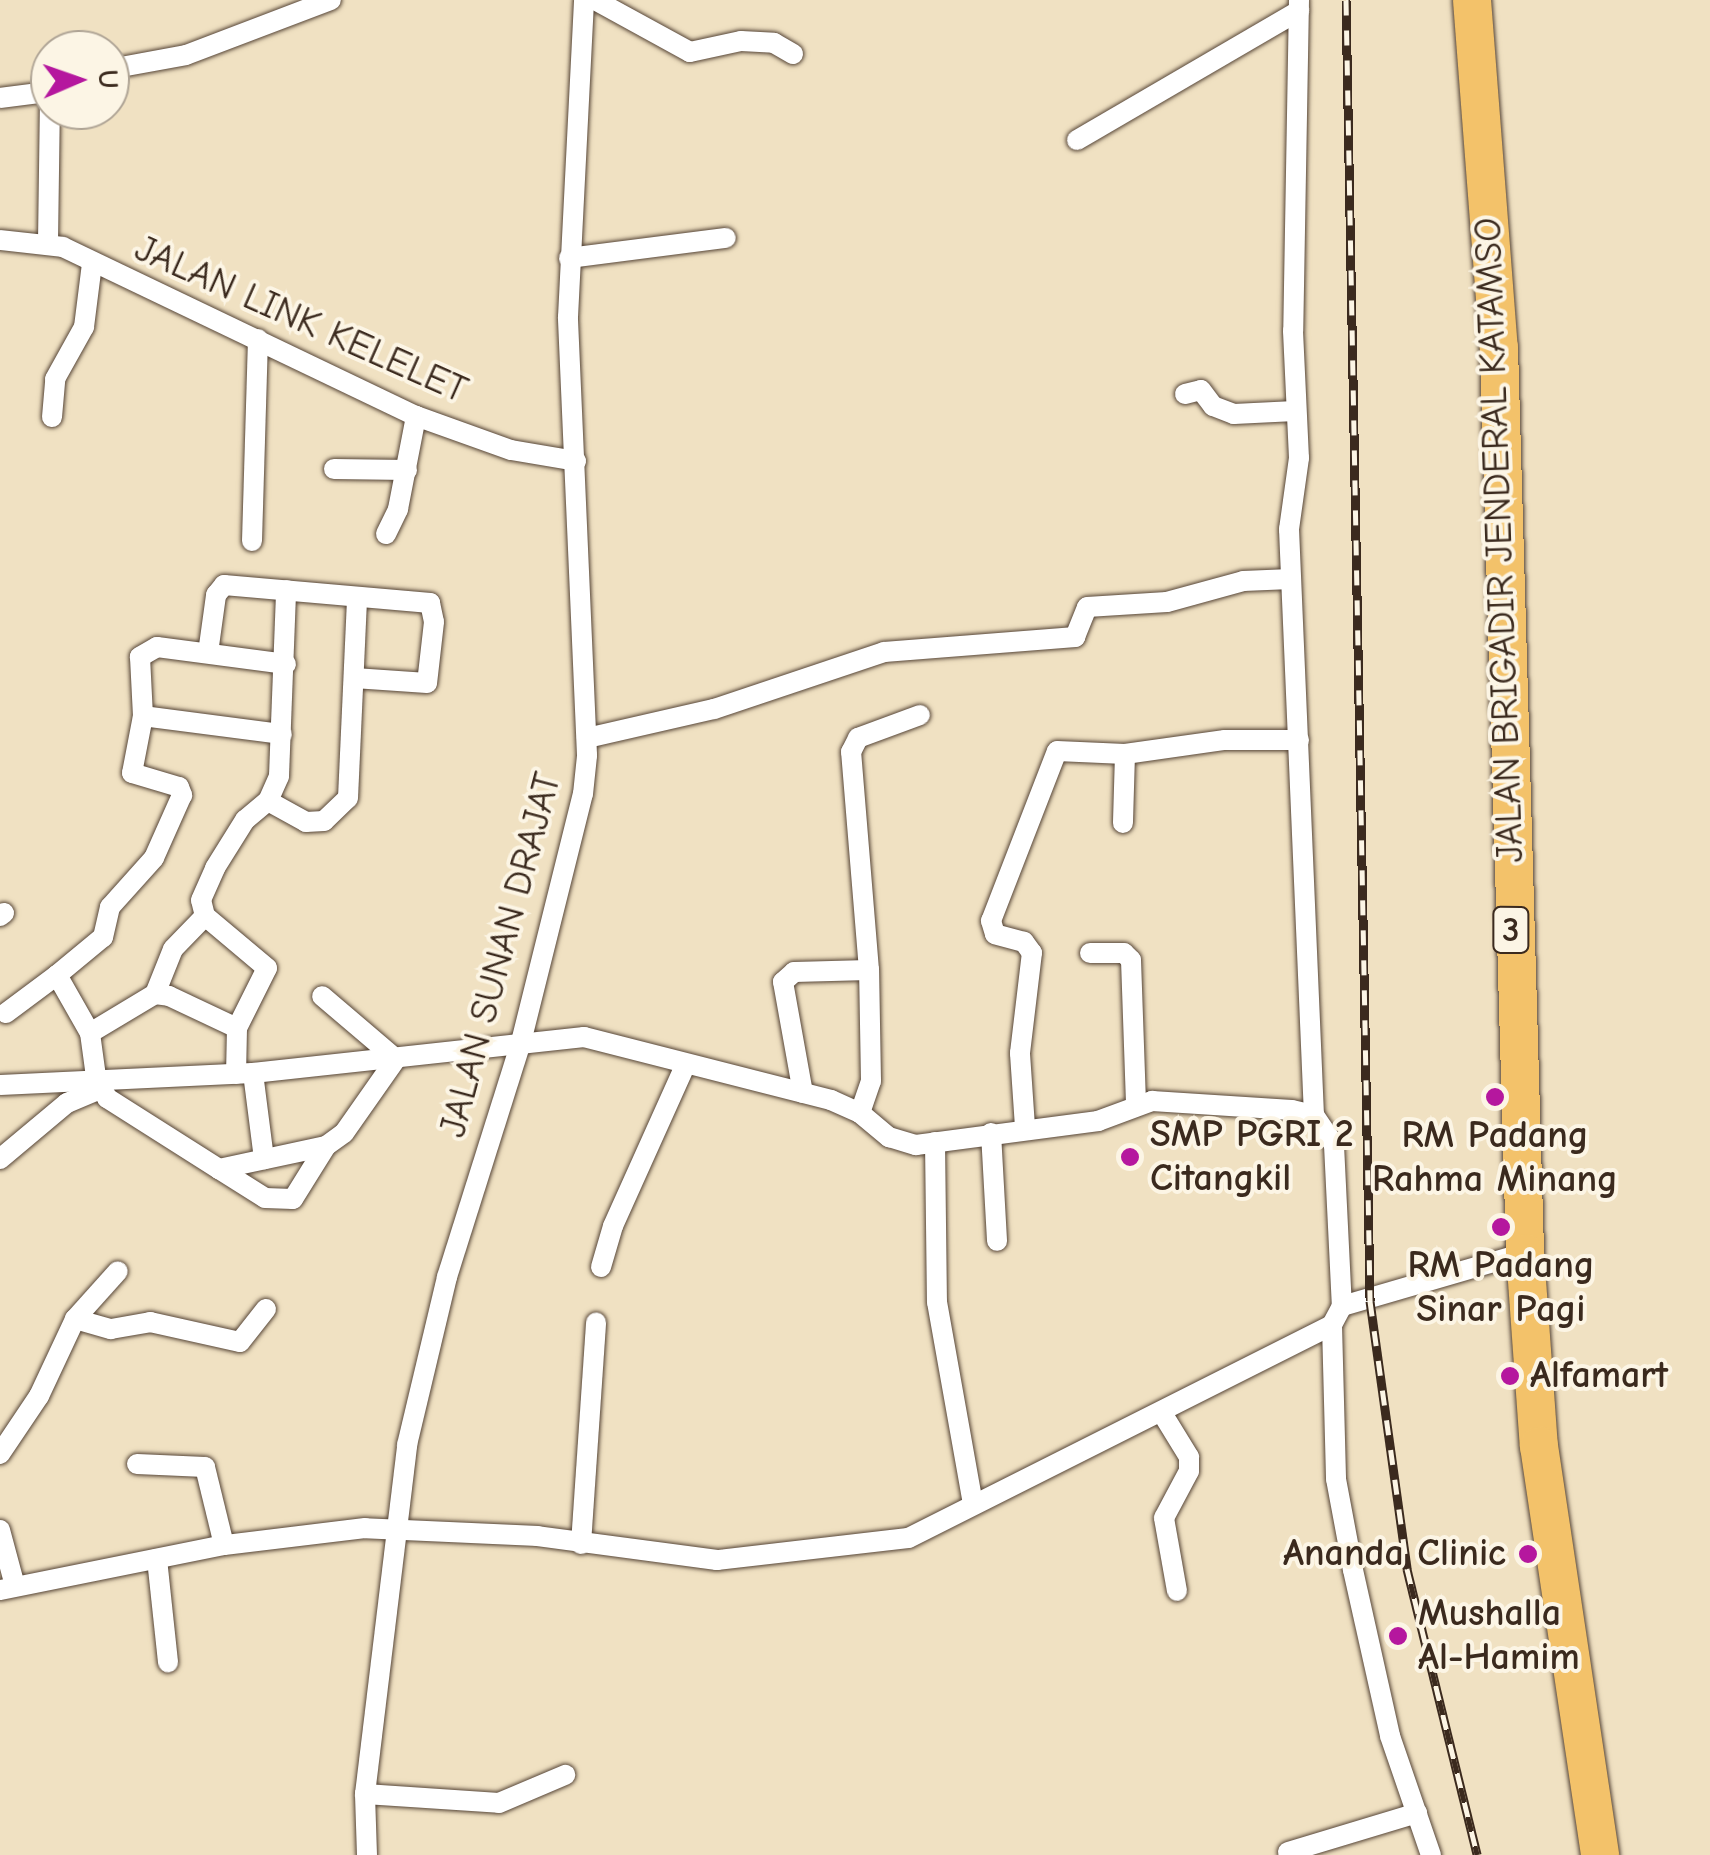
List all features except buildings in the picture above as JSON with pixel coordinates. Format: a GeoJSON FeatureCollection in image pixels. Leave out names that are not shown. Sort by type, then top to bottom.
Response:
{"type":"FeatureCollection","features":[{"type":"Feature","properties":{"kind":"highway","name":"JALAN BRIGADIR JENDERAL KATAMSO"},"geometry":{"type":"LineString","coordinates":[[1472,0],[1499,348],[1524,1253],[1539,1446],[1600,1855]]}},
{"type":"Feature","properties":{"kind":"street"},"geometry":{"type":"LineString","coordinates":[[130,65],[186,54],[331,0]]}},
{"type":"Feature","properties":{"kind":"street","name":"JALAN SUNAN DRAJAT"},"geometry":{"type":"LineString","coordinates":[[366,1855],[365,1794],[395,1529],[447,1277],[520,1046],[584,794],[587,738],[569,258],[584,0]]}},
{"type":"Feature","properties":{"kind":"street"},"geometry":{"type":"LineString","coordinates":[[596,0],[690,52],[741,41],[774,43],[793,54]]}},
{"type":"Feature","properties":{"kind":"street"},"geometry":{"type":"LineString","coordinates":[[1077,140],[1299,5]]}},
{"type":"Feature","properties":{"kind":"street"},"geometry":{"type":"LineString","coordinates":[[1299,5],[1295,410],[1299,458],[1289,506],[1314,1116],[1334,1145],[1336,1479],[1371,1662],[1431,1855]]}},
{"type":"Feature","properties":{"kind":"street"},"geometry":{"type":"LineString","coordinates":[[0,98],[30,94]]}},
{"type":"Feature","properties":{"kind":"street"},"geometry":{"type":"LineString","coordinates":[[48,242],[49,130]]}},
{"type":"Feature","properties":{"kind":"street"},"geometry":{"type":"LineString","coordinates":[[569,258],[726,238]]}},
{"type":"Feature","properties":{"kind":"street","name":"JALAN LINK KELELET"},"geometry":{"type":"LineString","coordinates":[[0,240],[48,242],[416,416],[511,450],[576,461]]}},
{"type":"Feature","properties":{"kind":"street"},"geometry":{"type":"LineString","coordinates":[[52,417],[56,379],[84,327],[92,264]]}},
{"type":"Feature","properties":{"kind":"street"},"geometry":{"type":"LineString","coordinates":[[252,541],[258,339]]}},
{"type":"Feature","properties":{"kind":"street"},"geometry":{"type":"LineString","coordinates":[[1186,394],[1201,390],[1212,406],[1234,414],[1295,410]]}},
{"type":"Feature","properties":{"kind":"street"},"geometry":{"type":"LineString","coordinates":[[386,534],[407,470],[416,416]]}},
{"type":"Feature","properties":{"kind":"street"},"geometry":{"type":"LineString","coordinates":[[334,469],[407,470]]}},
{"type":"Feature","properties":{"kind":"street"},"geometry":{"type":"LineString","coordinates":[[587,738],[714,708],[884,652],[1075,637],[1087,607],[1167,602],[1243,581],[1291,579]]}},
{"type":"Feature","properties":{"kind":"street"},"geometry":{"type":"LineString","coordinates":[[208,653],[218,590],[286,590],[430,603],[434,622],[426,683],[354,678]]}},
{"type":"Feature","properties":{"kind":"street"},"geometry":{"type":"LineString","coordinates":[[264,1160],[236,1028],[267,968],[205,916],[203,888],[245,820],[268,801],[279,776],[286,590]]}},
{"type":"Feature","properties":{"kind":"street"},"geometry":{"type":"LineString","coordinates":[[268,801],[306,822],[342,811],[348,798],[357,598]]}},
{"type":"Feature","properties":{"kind":"street"},"geometry":{"type":"LineString","coordinates":[[6,1013],[103,937],[110,907],[154,858],[182,795],[179,787],[132,772],[143,716],[140,657],[147,650],[208,653],[286,664]]}},
{"type":"Feature","properties":{"kind":"street"},"geometry":{"type":"LineString","coordinates":[[860,1112],[870,1080],[869,970],[850,752],[858,738],[920,715]]}},
{"type":"Feature","properties":{"kind":"street"},"geometry":{"type":"LineString","coordinates":[[143,716],[282,734]]}},
{"type":"Feature","properties":{"kind":"street"},"geometry":{"type":"LineString","coordinates":[[1026,1127],[1020,1053],[1032,954],[1024,942],[995,934],[991,921],[1057,751],[1125,754],[1224,740],[1299,740]]}},
{"type":"Feature","properties":{"kind":"street"},"geometry":{"type":"LineString","coordinates":[[1123,823],[1125,754]]}},
{"type":"Feature","properties":{"kind":"street"},"geometry":{"type":"LineString","coordinates":[[90,1033],[155,994],[174,950],[205,916]]}},
{"type":"Feature","properties":{"kind":"street"},"geometry":{"type":"LineString","coordinates":[[1090,953],[1124,953],[1130,960],[1136,1104]]}},
{"type":"Feature","properties":{"kind":"street"},"geometry":{"type":"LineString","coordinates":[[803,1093],[783,982],[794,972],[869,970]]}},
{"type":"Feature","properties":{"kind":"street"},"geometry":{"type":"LineString","coordinates":[[56,974],[90,1033],[98,1083],[265,1198],[293,1199],[326,1146],[344,1133],[396,1059]]}},
{"type":"Feature","properties":{"kind":"street"},"geometry":{"type":"LineString","coordinates":[[155,994],[236,1028]]}},
{"type":"Feature","properties":{"kind":"street"},"geometry":{"type":"LineString","coordinates":[[322,996],[396,1059]]}},
{"type":"Feature","properties":{"kind":"street"},"geometry":{"type":"LineString","coordinates":[[0,1085],[244,1074],[584,1037],[803,1093],[860,1112],[902,1143],[1098,1121],[1136,1104],[1170,1101],[1314,1116]]}},
{"type":"Feature","properties":{"kind":"street"},"geometry":{"type":"LineString","coordinates":[[601,1267],[613,1226],[686,1066]]}},
{"type":"Feature","properties":{"kind":"street"},"geometry":{"type":"LineString","coordinates":[[0,1158],[66,1103],[98,1083]]}},
{"type":"Feature","properties":{"kind":"street"},"geometry":{"type":"LineString","coordinates":[[991,1133],[998,1240]]}},
{"type":"Feature","properties":{"kind":"street"},"geometry":{"type":"LineString","coordinates":[[936,1142],[936,1302],[973,1506]]}},
{"type":"Feature","properties":{"kind":"street"},"geometry":{"type":"LineString","coordinates":[[220,1169],[326,1146]]}},
{"type":"Feature","properties":{"kind":"street"},"geometry":{"type":"LineString","coordinates":[[0,1530],[7,1588],[224,1545],[330,1530],[395,1529],[756,1558],[922,1535],[1162,1412],[1337,1315],[1524,1253]]}},
{"type":"Feature","properties":{"kind":"street"},"geometry":{"type":"LineString","coordinates":[[0,1454],[39,1396],[75,1319],[118,1271]]}},
{"type":"Feature","properties":{"kind":"street"},"geometry":{"type":"LineString","coordinates":[[75,1319],[110,1329],[150,1322],[240,1342],[266,1309]]}},
{"type":"Feature","properties":{"kind":"street"},"geometry":{"type":"LineString","coordinates":[[580,1544],[596,1323]]}},
{"type":"Feature","properties":{"kind":"street"},"geometry":{"type":"LineString","coordinates":[[1162,1412],[1189,1456],[1190,1470],[1164,1518],[1177,1591]]}},
{"type":"Feature","properties":{"kind":"street"},"geometry":{"type":"LineString","coordinates":[[136,1464],[205,1468],[224,1545]]}},
{"type":"Feature","properties":{"kind":"street"},"geometry":{"type":"LineString","coordinates":[[157,1558],[168,1662]]}},
{"type":"Feature","properties":{"kind":"street"},"geometry":{"type":"LineString","coordinates":[[365,1794],[500,1802],[565,1775]]}},
{"type":"Feature","properties":{"kind":"street"},"geometry":{"type":"LineString","coordinates":[[1288,1852],[1417,1812]]}},
{"type":"Feature","properties":{"kind":"railway"},"geometry":{"type":"LineString","coordinates":[[1346,0],[1370,1301],[1407,1569],[1477,1855]]}},
{"type":"Feature","properties":{"kind":"place","name":"RM Padang Rahma Minang"},"geometry":{"type":"Point","coordinates":[1495,1097]}},
{"type":"Feature","properties":{"kind":"place","name":"SMP PGRI 2 Citangkil"},"geometry":{"type":"Point","coordinates":[1130,1157]}},
{"type":"Feature","properties":{"kind":"place","name":"RM Padang Sinar Pagi"},"geometry":{"type":"Point","coordinates":[1501,1227]}},
{"type":"Feature","properties":{"kind":"place","name":"Alfamart"},"geometry":{"type":"Point","coordinates":[1510,1376]}},
{"type":"Feature","properties":{"kind":"place","name":"Ananda Clinic"},"geometry":{"type":"Point","coordinates":[1528,1554]}},
{"type":"Feature","properties":{"kind":"place","name":"Mushalla Al-Hamim"},"geometry":{"type":"Point","coordinates":[1398,1636]}}]}
